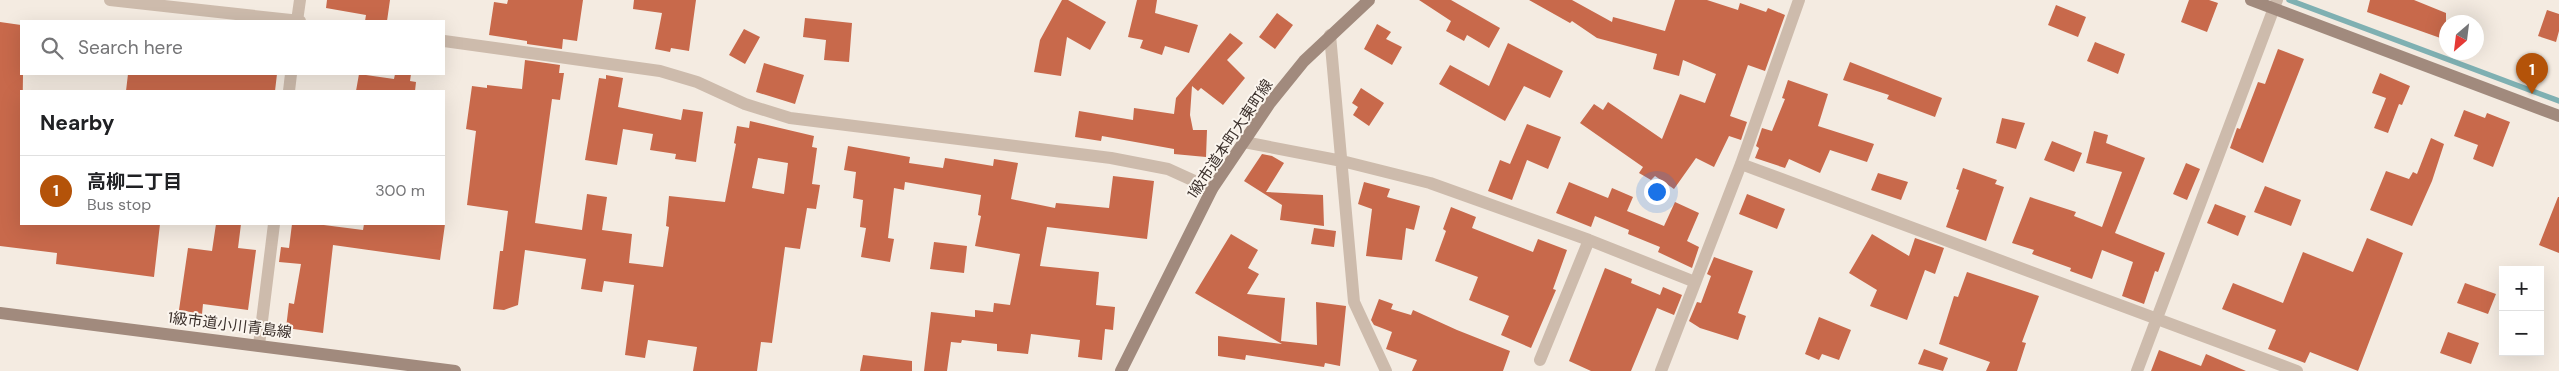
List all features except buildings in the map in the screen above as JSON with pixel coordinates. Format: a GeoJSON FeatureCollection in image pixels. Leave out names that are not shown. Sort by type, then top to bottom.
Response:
{"type":"FeatureCollection","features":[{"type":"Feature","properties":{"kind":"street"},"geometry":{"type":"LineString","coordinates":[[110,0],[289,20]]}},
{"type":"Feature","properties":{"kind":"street"},"geometry":{"type":"LineString","coordinates":[[298,20],[300,0]]}},
{"type":"Feature","properties":{"kind":"street","name":"1級市道本町大東町線"},"geometry":{"type":"LineString","coordinates":[[1121,371],[1212,189],[1270,103],[1304,61],[1369,0]]}},
{"type":"Feature","properties":{"kind":"street"},"geometry":{"type":"LineString","coordinates":[[1661,371],[1741,164],[1799,0]]}},
{"type":"Feature","properties":{"kind":"street"},"geometry":{"type":"LineString","coordinates":[[2251,0],[2276,4],[2559,116]]}},
{"type":"Feature","properties":{"kind":"street"},"geometry":{"type":"LineString","coordinates":[[2137,371],[2276,4]]}},
{"type":"Feature","properties":{"kind":"street"},"geometry":{"type":"LineString","coordinates":[[1330,35],[1354,302],[1386,371]]}},
{"type":"Feature","properties":{"kind":"street"},"geometry":{"type":"LineString","coordinates":[[445,41],[660,72],[697,82],[745,104],[790,118],[1111,158],[1159,167],[1168,169],[1212,189]]}},
{"type":"Feature","properties":{"kind":"street"},"geometry":{"type":"LineString","coordinates":[[289,90],[291,75]]}},
{"type":"Feature","properties":{"kind":"street"},"geometry":{"type":"LineString","coordinates":[[1244,142],[1342,161],[1430,183],[1589,240],[1695,282]]}},
{"type":"Feature","properties":{"kind":"street"},"geometry":{"type":"LineString","coordinates":[[1741,164],[2297,371]]}},
{"type":"Feature","properties":{"kind":"street"},"geometry":{"type":"LineString","coordinates":[[259,345],[274,225]]}},
{"type":"Feature","properties":{"kind":"street"},"geometry":{"type":"LineString","coordinates":[[1540,360],[1589,240]]}},
{"type":"Feature","properties":{"kind":"street","name":"1級市道小川青島線"},"geometry":{"type":"LineString","coordinates":[[0,313],[455,371]]}},
{"type":"Feature","properties":{"kind":"waterway"},"geometry":{"type":"LineString","coordinates":[[2289,0],[2559,101]]}},
{"type":"Feature","properties":{"kind":"place","name":"高柳二丁目"},"geometry":{"type":"Point","coordinates":[2532,94]}}]}
